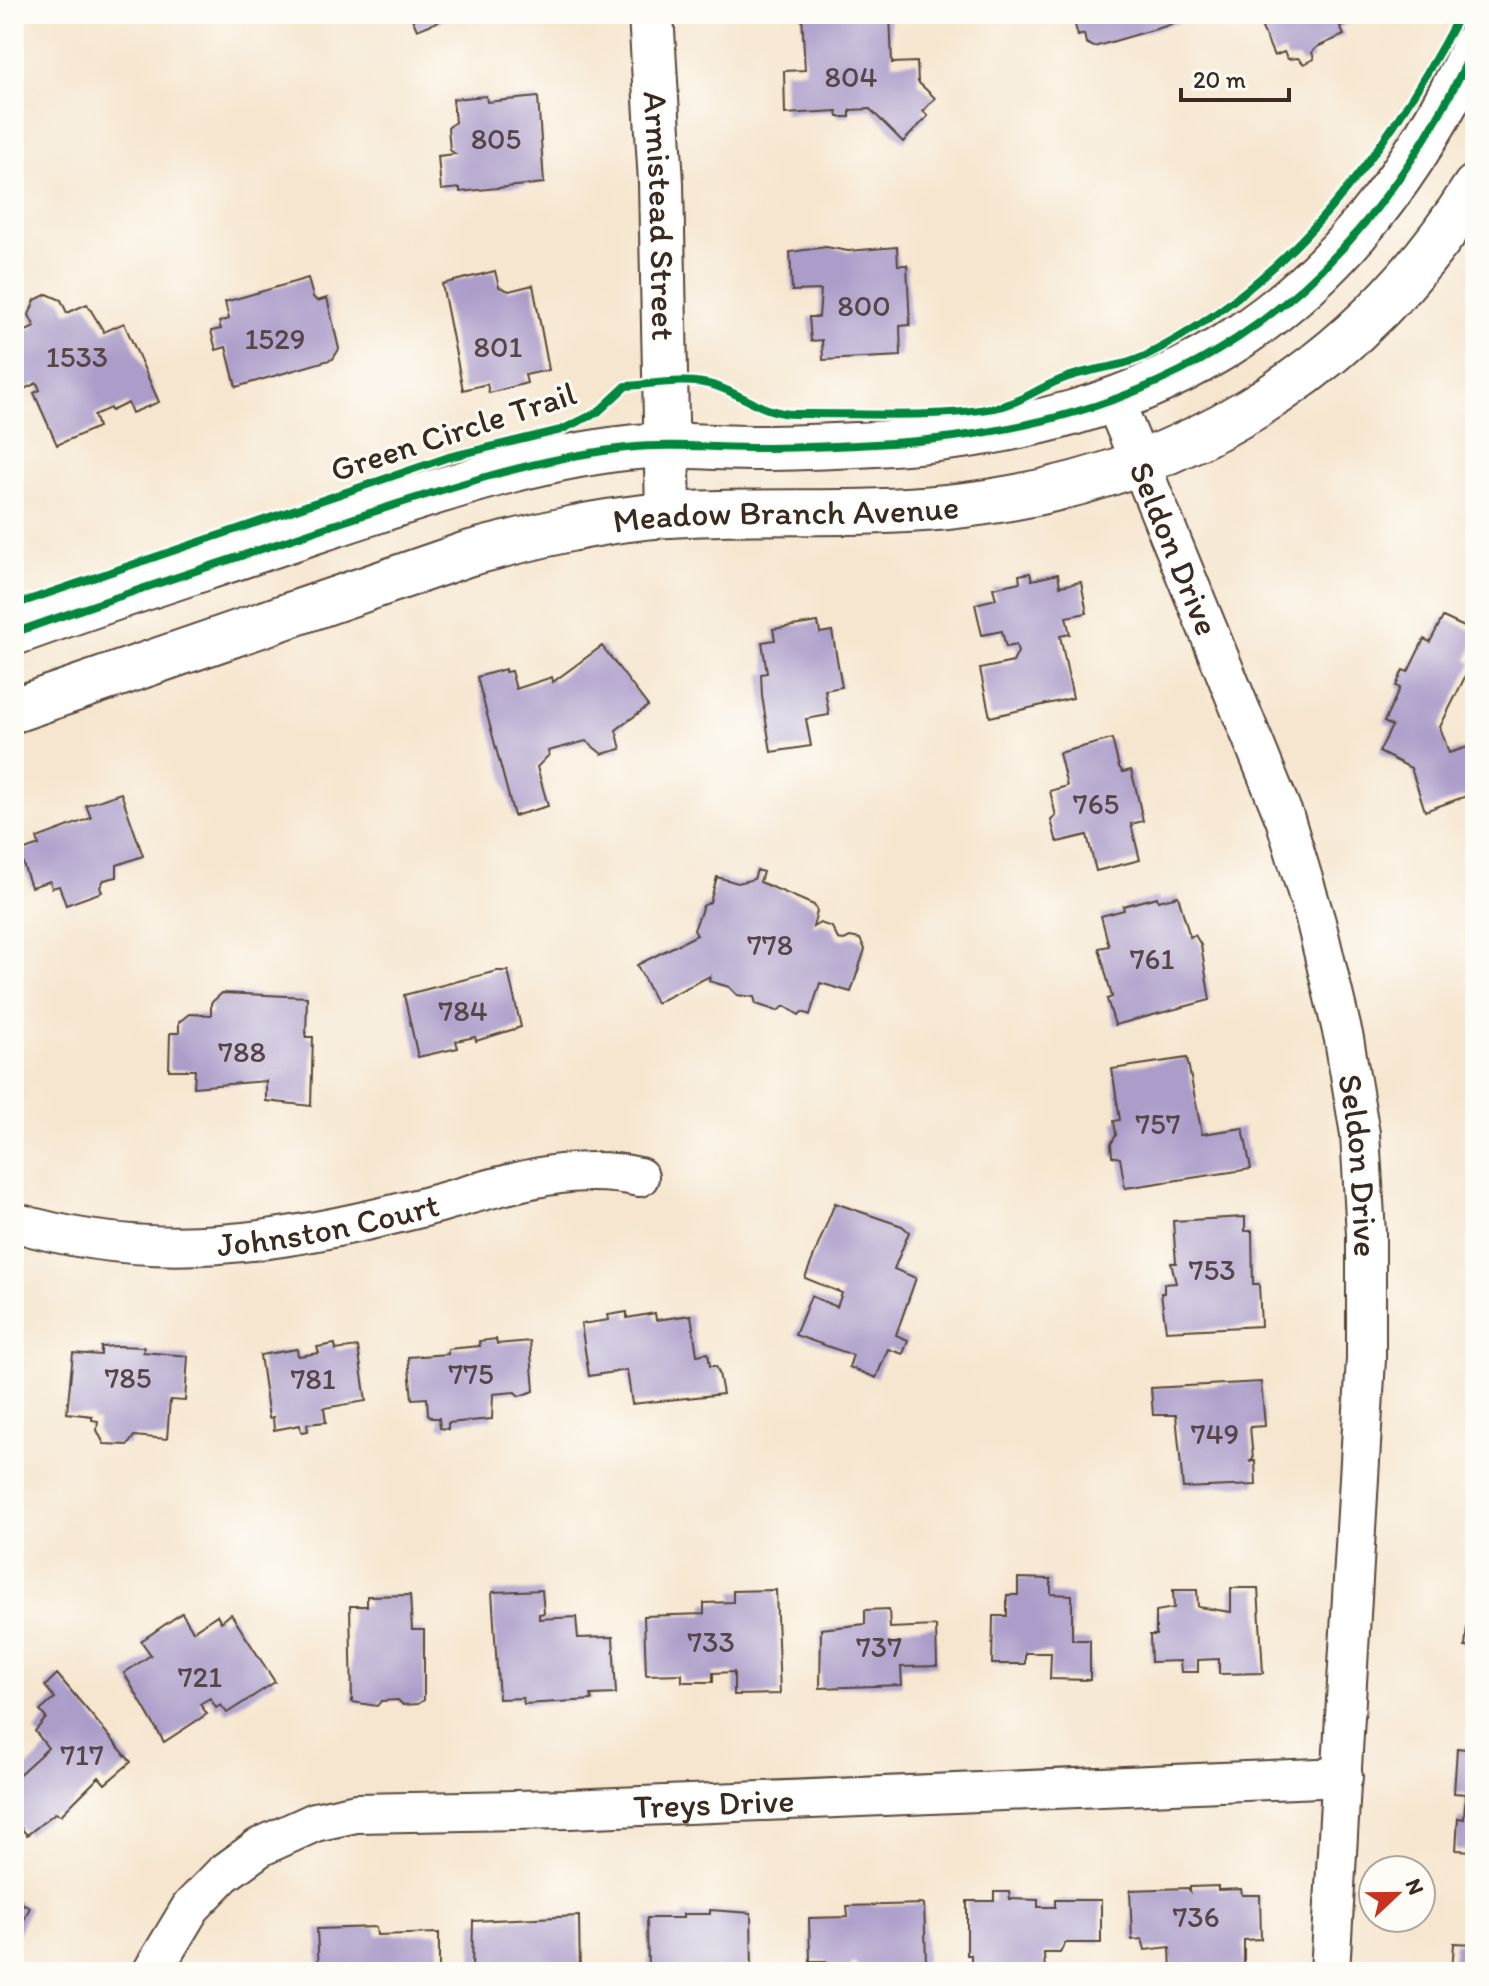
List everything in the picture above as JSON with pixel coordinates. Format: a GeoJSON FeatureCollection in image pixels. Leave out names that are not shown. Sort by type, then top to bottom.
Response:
{"type":"FeatureCollection","features":[{"type":"Feature","properties":{"kind":"main road","name":"Armistead Street"},"geometry":{"type":"LineString","coordinates":[[651,14],[661,183],[668,515]]}},
{"type":"Feature","properties":{"kind":"main road","name":"Meadow Branch Avenue"},"geometry":{"type":"LineString","coordinates":[[14,633],[404,502],[511,471],[628,447],[762,448],[970,436],[1043,424],[1115,402],[1157,384],[1227,345],[1286,303],[1338,255],[1400,180],[1475,45]]}},
{"type":"Feature","properties":{"kind":"main road","name":"Meadow Branch Avenue"},"geometry":{"type":"LineString","coordinates":[[14,710],[467,554],[586,528],[668,515],[950,507],[1044,493],[1141,465],[1204,437],[1258,406],[1340,348],[1412,276],[1475,187]]}},
{"type":"Feature","properties":{"kind":"street","name":"Seldon Drive"},"geometry":{"type":"LineString","coordinates":[[1115,402],[1285,819],[1327,966],[1344,1039],[1360,1134],[1366,1234],[1366,1359],[1330,1972]]}},
{"type":"Feature","properties":{"kind":"street","name":"Johnston Court"},"geometry":{"type":"LineString","coordinates":[[14,1222],[68,1238],[126,1246],[212,1247],[258,1243],[401,1212],[563,1171],[610,1170],[639,1177]]}},
{"type":"Feature","properties":{"kind":"street","name":"Treys Drive"},"geometry":{"type":"LineString","coordinates":[[152,1972],[191,1907],[223,1874],[274,1841],[315,1822],[356,1813],[569,1809],[1343,1777]]}},
{"type":"Feature","properties":{"kind":"building"},"geometry":{"type":"Polygon","coordinates":[[[410,14],[457,14],[417,30],[410,14]]]}},
{"type":"Feature","properties":{"kind":"building"},"geometry":{"type":"Polygon","coordinates":[[[802,14],[890,14],[892,63],[917,62],[918,82],[935,98],[923,111],[928,116],[903,142],[870,109],[850,110],[850,117],[838,117],[837,111],[785,114],[784,71],[805,70],[802,14]]]}},
{"type":"Feature","properties":{"kind":"building"},"geometry":{"type":"Polygon","coordinates":[[[1072,14],[1177,14],[1180,22],[1094,47],[1086,43],[1084,34],[1078,36],[1072,14]]]}},
{"type":"Feature","properties":{"kind":"building"},"geometry":{"type":"Polygon","coordinates":[[[1256,14],[1370,14],[1340,27],[1344,35],[1317,47],[1312,52],[1314,59],[1304,64],[1298,58],[1288,59],[1284,52],[1274,56],[1256,14]]]}},
{"type":"Feature","properties":{"kind":"building"},"geometry":{"type":"Polygon","coordinates":[[[486,96],[487,102],[538,97],[544,183],[460,192],[460,188],[441,190],[438,156],[455,154],[450,150],[448,128],[455,122],[453,99],[486,96]]]}},
{"type":"Feature","properties":{"kind":"building"},"geometry":{"type":"Polygon","coordinates":[[[826,247],[848,251],[897,247],[898,265],[907,265],[910,325],[900,326],[901,356],[823,360],[822,340],[811,341],[809,317],[819,317],[821,290],[792,291],[790,252],[826,247]]]}},
{"type":"Feature","properties":{"kind":"building"},"geometry":{"type":"Polygon","coordinates":[[[495,271],[499,287],[509,291],[533,285],[549,370],[525,375],[527,383],[489,393],[487,384],[463,390],[442,284],[495,271]]]}},
{"type":"Feature","properties":{"kind":"building"},"geometry":{"type":"Polygon","coordinates":[[[308,278],[313,297],[317,301],[327,298],[339,349],[333,359],[236,387],[226,347],[216,350],[211,331],[221,329],[219,322],[229,319],[225,302],[308,278]]]}},
{"type":"Feature","properties":{"kind":"building"},"geometry":{"type":"Polygon","coordinates":[[[47,294],[61,300],[67,313],[87,304],[104,332],[124,323],[159,402],[132,413],[128,403],[111,411],[110,408],[94,415],[98,427],[57,445],[34,393],[40,390],[37,383],[20,391],[14,378],[14,336],[35,327],[29,315],[35,300],[47,294]]]}},
{"type":"Feature","properties":{"kind":"building"},"geometry":{"type":"Polygon","coordinates":[[[1030,573],[1032,580],[1058,574],[1060,586],[1081,582],[1087,613],[1066,617],[1070,634],[1060,636],[1073,698],[990,717],[980,669],[1013,662],[1018,652],[1016,645],[1006,647],[1002,631],[982,635],[975,604],[996,599],[993,588],[1020,582],[1019,575],[1030,573]]]}},
{"type":"Feature","properties":{"kind":"building"},"geometry":{"type":"Polygon","coordinates":[[[1443,617],[1475,632],[1475,643],[1467,660],[1472,663],[1440,727],[1449,753],[1468,747],[1475,766],[1475,793],[1425,811],[1411,768],[1379,752],[1392,726],[1384,722],[1400,688],[1396,686],[1403,670],[1408,672],[1424,639],[1430,642],[1443,617]]]}},
{"type":"Feature","properties":{"kind":"building"},"geometry":{"type":"Polygon","coordinates":[[[818,622],[820,633],[832,631],[842,687],[825,690],[829,715],[806,719],[811,746],[771,752],[762,696],[761,674],[767,673],[762,642],[775,640],[773,629],[818,622]]]}},
{"type":"Feature","properties":{"kind":"building"},"geometry":{"type":"Polygon","coordinates":[[[602,646],[648,706],[616,730],[621,749],[602,754],[586,741],[548,751],[549,755],[537,767],[548,806],[514,816],[477,677],[505,669],[505,672],[511,671],[516,689],[552,677],[553,682],[602,646]]]}},
{"type":"Feature","properties":{"kind":"building"},"geometry":{"type":"Polygon","coordinates":[[[1112,739],[1119,767],[1123,772],[1131,770],[1136,789],[1143,821],[1131,824],[1140,860],[1096,871],[1087,835],[1058,842],[1056,839],[1051,820],[1056,816],[1050,791],[1067,786],[1059,753],[1112,739]]]}},
{"type":"Feature","properties":{"kind":"building"},"geometry":{"type":"Polygon","coordinates":[[[121,793],[143,856],[117,865],[117,877],[104,880],[100,887],[102,892],[66,905],[59,886],[52,888],[50,881],[31,887],[19,852],[39,845],[37,838],[91,818],[86,805],[121,793]]]}},
{"type":"Feature","properties":{"kind":"building"},"geometry":{"type":"Polygon","coordinates":[[[757,870],[763,872],[760,882],[814,905],[817,911],[813,927],[820,923],[832,927],[838,939],[860,939],[865,949],[851,992],[820,983],[810,1015],[802,1012],[799,1015],[785,1006],[777,1011],[756,1004],[754,997],[737,995],[729,987],[709,981],[710,976],[656,1003],[637,965],[697,935],[694,930],[703,906],[710,902],[717,877],[738,883],[754,879],[757,870]]]}},
{"type":"Feature","properties":{"kind":"building"},"geometry":{"type":"Polygon","coordinates":[[[1178,896],[1190,937],[1195,935],[1201,945],[1210,1000],[1115,1025],[1107,999],[1112,997],[1099,948],[1109,946],[1101,916],[1124,910],[1123,906],[1157,897],[1158,901],[1178,896]]]}},
{"type":"Feature","properties":{"kind":"building"},"geometry":{"type":"Polygon","coordinates":[[[497,971],[508,971],[521,1027],[476,1041],[475,1037],[456,1041],[458,1048],[418,1057],[404,995],[497,971]]]}},
{"type":"Feature","properties":{"kind":"building"},"geometry":{"type":"Polygon","coordinates":[[[222,993],[307,997],[306,1037],[313,1037],[311,1106],[266,1101],[266,1081],[194,1087],[195,1070],[169,1070],[170,1033],[179,1033],[179,1022],[189,1014],[211,1015],[211,1003],[222,993]]]}},
{"type":"Feature","properties":{"kind":"building"},"geometry":{"type":"Polygon","coordinates":[[[1187,1058],[1202,1134],[1243,1128],[1251,1169],[1125,1188],[1120,1158],[1112,1156],[1111,1144],[1116,1135],[1114,1121],[1120,1120],[1112,1069],[1187,1058]]]}},
{"type":"Feature","properties":{"kind":"building"},"geometry":{"type":"Polygon","coordinates":[[[835,1203],[902,1226],[909,1232],[894,1269],[916,1278],[896,1335],[908,1340],[903,1354],[888,1349],[876,1378],[849,1367],[853,1355],[795,1335],[811,1296],[837,1307],[842,1293],[805,1278],[835,1203]]]}},
{"type":"Feature","properties":{"kind":"building"},"geometry":{"type":"Polygon","coordinates":[[[1245,1217],[1245,1231],[1252,1231],[1253,1284],[1259,1284],[1261,1326],[1166,1331],[1161,1293],[1164,1293],[1164,1284],[1176,1283],[1171,1263],[1176,1263],[1173,1221],[1245,1217]]]}},
{"type":"Feature","properties":{"kind":"building"},"geometry":{"type":"Polygon","coordinates":[[[627,1312],[627,1318],[655,1313],[656,1320],[691,1315],[697,1355],[708,1353],[710,1366],[716,1366],[719,1373],[723,1394],[632,1404],[627,1370],[589,1376],[581,1324],[609,1320],[608,1315],[627,1312]]]}},
{"type":"Feature","properties":{"kind":"building"},"geometry":{"type":"Polygon","coordinates":[[[496,1339],[497,1344],[530,1341],[534,1391],[519,1396],[515,1392],[493,1394],[492,1419],[448,1423],[448,1429],[440,1428],[439,1418],[428,1414],[427,1398],[412,1399],[408,1357],[448,1354],[448,1349],[480,1346],[479,1341],[496,1339]]]}},
{"type":"Feature","properties":{"kind":"building"},"geometry":{"type":"Polygon","coordinates":[[[335,1344],[336,1350],[358,1347],[366,1401],[324,1408],[326,1422],[307,1424],[308,1431],[301,1432],[300,1425],[274,1430],[273,1417],[269,1418],[260,1355],[297,1349],[298,1356],[319,1353],[317,1347],[335,1344]]]}},
{"type":"Feature","properties":{"kind":"building"},"geometry":{"type":"Polygon","coordinates":[[[101,1347],[144,1347],[143,1352],[188,1356],[185,1401],[170,1400],[167,1439],[134,1436],[128,1445],[104,1444],[97,1430],[98,1421],[92,1420],[92,1416],[67,1413],[73,1353],[101,1355],[101,1347]]]}},
{"type":"Feature","properties":{"kind":"building"},"geometry":{"type":"Polygon","coordinates":[[[1261,1382],[1265,1426],[1250,1427],[1253,1459],[1249,1462],[1255,1461],[1256,1485],[1183,1488],[1176,1415],[1153,1415],[1151,1388],[1261,1382]]]}},
{"type":"Feature","properties":{"kind":"building"},"geometry":{"type":"Polygon","coordinates":[[[1473,1496],[1475,1554],[1469,1554],[1473,1496]]]}},
{"type":"Feature","properties":{"kind":"building"},"geometry":{"type":"Polygon","coordinates":[[[1018,1578],[1051,1579],[1051,1594],[1072,1595],[1072,1640],[1090,1640],[1090,1680],[1050,1679],[1051,1653],[1025,1653],[1025,1664],[992,1664],[993,1616],[1007,1616],[1007,1595],[1018,1595],[1018,1578]]]}},
{"type":"Feature","properties":{"kind":"building"},"geometry":{"type":"Polygon","coordinates":[[[1231,1588],[1258,1588],[1263,1673],[1219,1674],[1219,1659],[1198,1660],[1198,1672],[1181,1672],[1180,1661],[1151,1662],[1150,1635],[1156,1635],[1156,1611],[1174,1608],[1173,1590],[1197,1590],[1198,1607],[1231,1612],[1231,1588]]]}},
{"type":"Feature","properties":{"kind":"building"},"geometry":{"type":"Polygon","coordinates":[[[542,1590],[544,1613],[539,1614],[539,1619],[576,1617],[578,1638],[613,1637],[616,1694],[591,1695],[592,1700],[524,1704],[523,1698],[499,1699],[492,1592],[542,1590]]]}},
{"type":"Feature","properties":{"kind":"building"},"geometry":{"type":"Polygon","coordinates":[[[776,1590],[780,1694],[734,1695],[734,1672],[713,1673],[713,1682],[682,1682],[682,1674],[646,1675],[644,1616],[704,1614],[704,1603],[733,1602],[733,1591],[776,1590]]]}},
{"type":"Feature","properties":{"kind":"building"},"geometry":{"type":"Polygon","coordinates":[[[410,1595],[412,1630],[424,1630],[424,1700],[418,1704],[403,1705],[398,1700],[381,1701],[377,1706],[352,1702],[350,1606],[367,1606],[367,1596],[410,1595]]]}},
{"type":"Feature","properties":{"kind":"building"},"geometry":{"type":"Polygon","coordinates":[[[1469,1605],[1475,1606],[1475,1648],[1465,1647],[1469,1605]]]}},
{"type":"Feature","properties":{"kind":"building"},"geometry":{"type":"Polygon","coordinates":[[[889,1609],[890,1628],[936,1626],[937,1666],[901,1667],[902,1685],[820,1688],[821,1629],[865,1624],[865,1610],[889,1609]]]}},
{"type":"Feature","properties":{"kind":"building"},"geometry":{"type":"Polygon","coordinates":[[[182,1613],[193,1631],[217,1615],[221,1622],[231,1614],[275,1682],[227,1713],[221,1705],[216,1708],[210,1698],[200,1704],[207,1714],[164,1742],[124,1673],[151,1655],[141,1641],[182,1613]]]}},
{"type":"Feature","properties":{"kind":"building"},"geometry":{"type":"Polygon","coordinates":[[[57,1674],[131,1762],[105,1784],[99,1777],[61,1815],[55,1813],[27,1835],[14,1820],[14,1779],[48,1748],[35,1731],[46,1718],[40,1711],[55,1698],[45,1686],[57,1674]]]}},
{"type":"Feature","properties":{"kind":"building"},"geometry":{"type":"Polygon","coordinates":[[[1457,1748],[1475,1750],[1475,1851],[1456,1850],[1458,1818],[1464,1819],[1466,1794],[1454,1793],[1457,1748]]]}},
{"type":"Feature","properties":{"kind":"building"},"geometry":{"type":"Polygon","coordinates":[[[1218,1886],[1218,1890],[1241,1889],[1242,1895],[1260,1895],[1261,1939],[1244,1940],[1244,1972],[1171,1972],[1170,1947],[1145,1950],[1142,1939],[1132,1940],[1130,1890],[1188,1888],[1190,1891],[1190,1887],[1218,1886]]]}},
{"type":"Feature","properties":{"kind":"building"},"geometry":{"type":"Polygon","coordinates":[[[994,1892],[1009,1892],[1010,1899],[1038,1900],[1038,1907],[1055,1907],[1055,1900],[1101,1900],[1101,1943],[1065,1943],[1060,1953],[1044,1953],[1045,1972],[971,1972],[971,1955],[967,1955],[967,1901],[994,1901],[994,1892]]]}},
{"type":"Feature","properties":{"kind":"building"},"geometry":{"type":"Polygon","coordinates":[[[14,1900],[30,1907],[14,1942],[14,1900]]]}},
{"type":"Feature","properties":{"kind":"building"},"geometry":{"type":"Polygon","coordinates":[[[924,1904],[926,1961],[921,1962],[921,1972],[856,1972],[856,1963],[851,1963],[851,1972],[827,1972],[826,1961],[810,1961],[809,1918],[848,1917],[847,1906],[924,1904]]]}},
{"type":"Feature","properties":{"kind":"building"},"geometry":{"type":"Polygon","coordinates":[[[710,1910],[751,1913],[752,1972],[648,1972],[647,1918],[683,1918],[683,1914],[710,1914],[710,1910]]]}},
{"type":"Feature","properties":{"kind":"building"},"geometry":{"type":"Polygon","coordinates":[[[579,1916],[580,1972],[472,1972],[473,1921],[579,1916]]]}},
{"type":"Feature","properties":{"kind":"building"},"geometry":{"type":"Polygon","coordinates":[[[376,1927],[377,1935],[439,1933],[439,1970],[319,1972],[317,1929],[376,1927]]]}},
{"type":"Feature","properties":{"kind":"building"},"geometry":{"type":"Polygon","coordinates":[[[1454,1943],[1475,1944],[1475,1972],[1452,1972],[1454,1943]]]}},
{"type":"Feature","properties":{"kind":"cycle path","name":"Green Circle Trail"},"geometry":{"type":"LineString","coordinates":[[14,605],[449,457],[561,430],[598,412],[626,386],[706,383],[764,408],[795,414],[944,413],[1003,406],[1070,376],[1136,360],[1198,326],[1246,291],[1329,210],[1400,116],[1460,14]]}},
{"type":"Feature","properties":{"kind":"cycle path"},"geometry":{"type":"LineString","coordinates":[[14,633],[396,505],[548,461],[626,448],[817,447],[979,433],[1074,412],[1160,381],[1238,338],[1307,283],[1370,217],[1426,137],[1475,45]]}}]}
